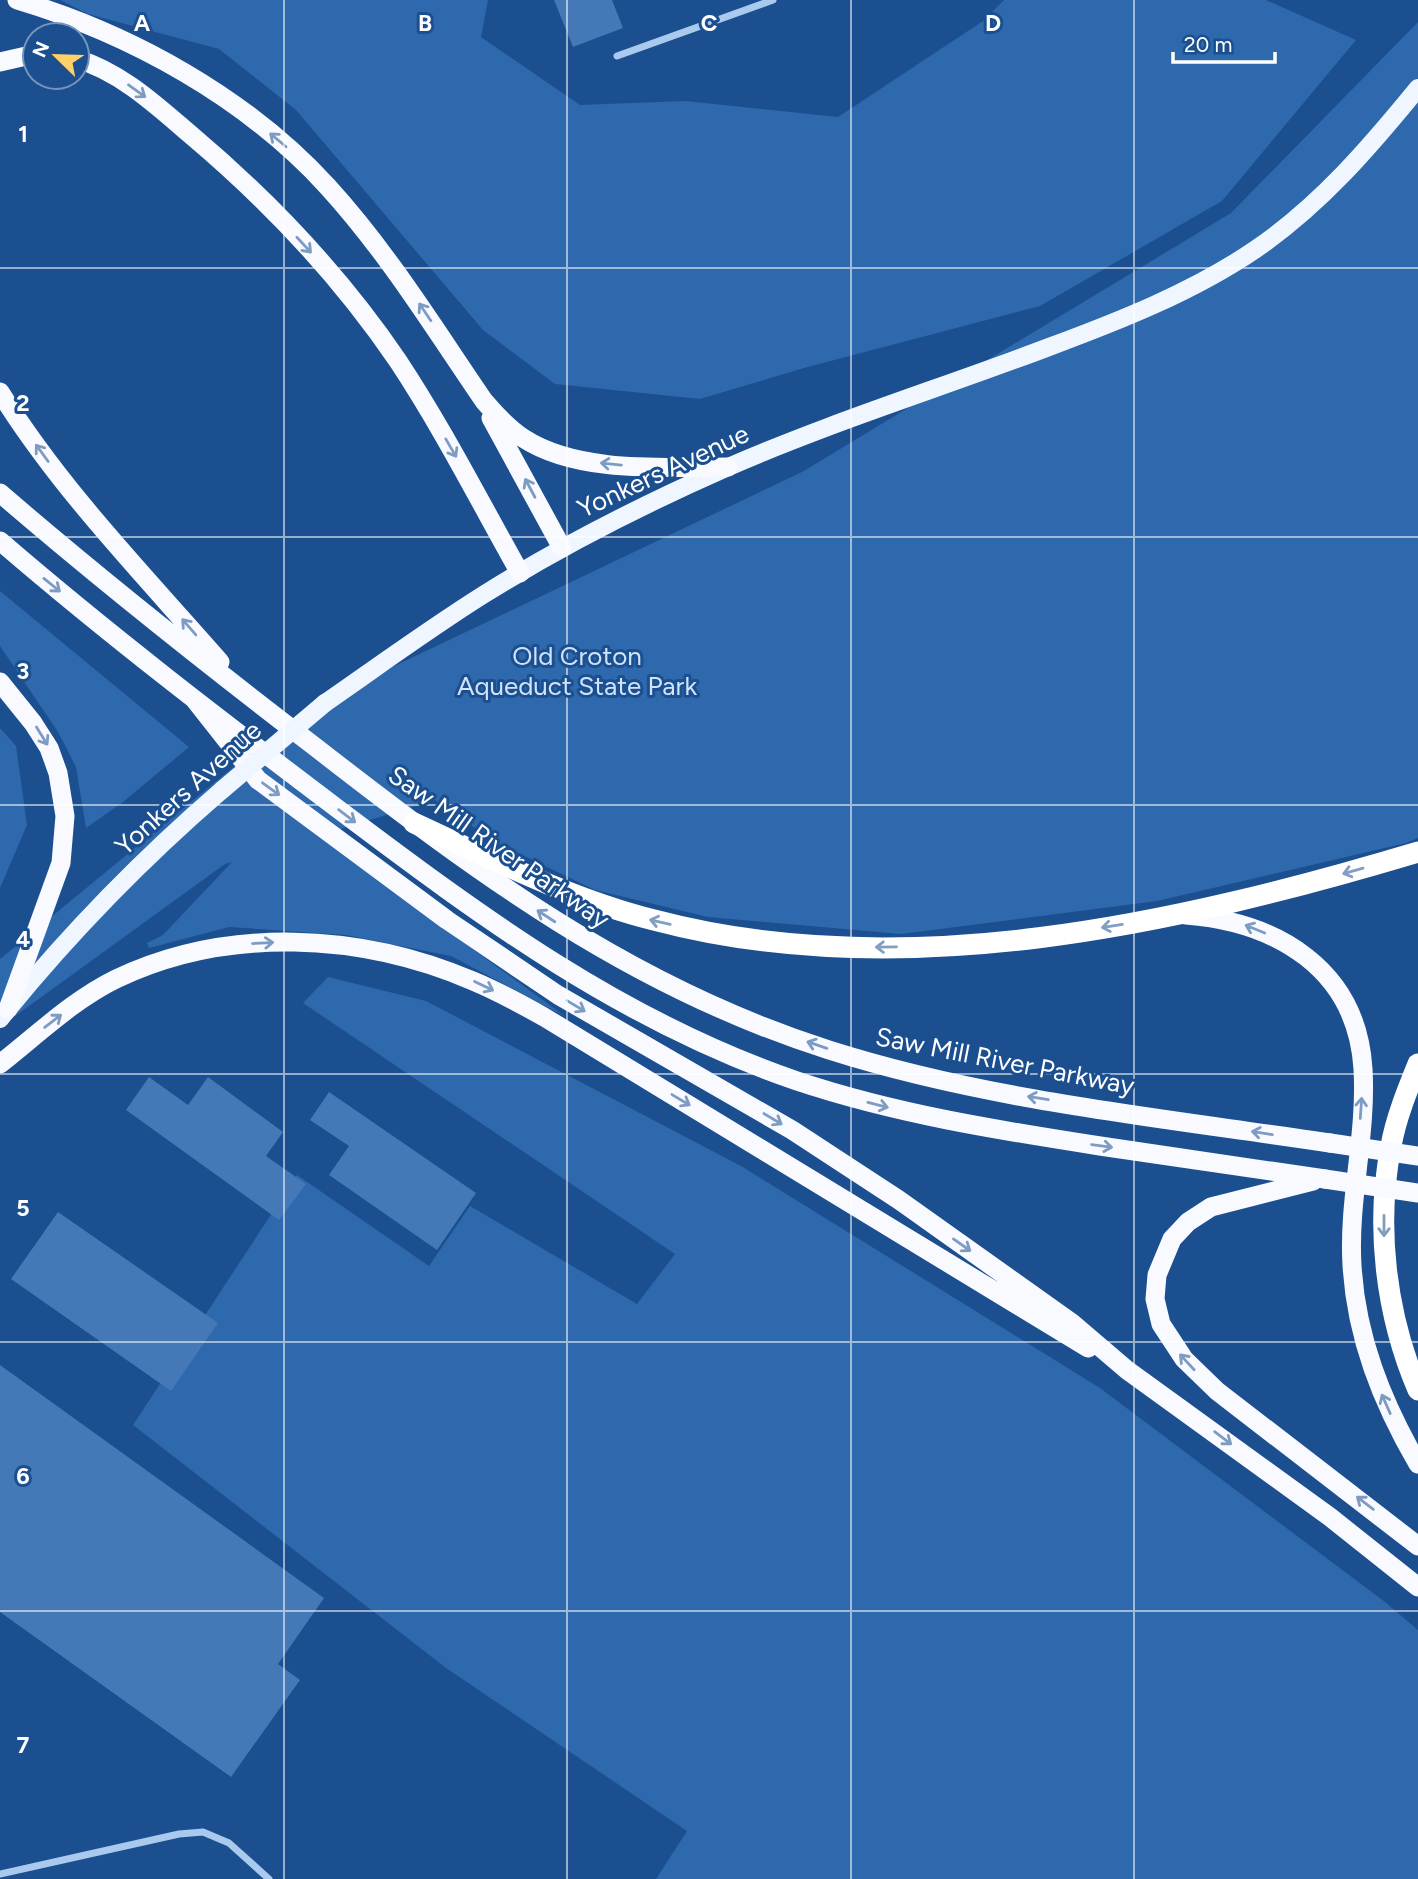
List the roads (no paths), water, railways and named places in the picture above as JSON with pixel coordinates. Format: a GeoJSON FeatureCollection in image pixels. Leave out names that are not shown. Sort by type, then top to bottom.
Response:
{"type":"FeatureCollection","features":[{"type":"Feature","properties":{"kind":"highway"},"geometry":{"type":"LineString","coordinates":[[17,0],[112,36],[160,59],[240,110],[291,151],[327,185],[382,252],[484,401],[502,422],[525,439],[551,451],[599,463],[728,467]]}},
{"type":"Feature","properties":{"kind":"highway"},"geometry":{"type":"LineString","coordinates":[[0,62],[21,57]]}},
{"type":"Feature","properties":{"kind":"highway"},"geometry":{"type":"LineString","coordinates":[[91,64],[122,80],[183,128],[254,191],[318,260],[373,327],[416,389],[520,573]]}},
{"type":"Feature","properties":{"kind":"highway"},"geometry":{"type":"LineString","coordinates":[[462,369],[562,548]]}},
{"type":"Feature","properties":{"kind":"highway"},"geometry":{"type":"LineString","coordinates":[[0,392],[47,460],[82,503],[250,697]]}},
{"type":"Feature","properties":{"kind":"highway","name":"Saw Mill River Parkway"},"geometry":{"type":"LineString","coordinates":[[0,493],[115,590],[250,697],[498,884],[603,950],[711,1005],[828,1049],[944,1081],[1418,1156]]}},
{"type":"Feature","properties":{"kind":"highway"},"geometry":{"type":"LineString","coordinates":[[0,541],[194,701],[493,923],[627,1007],[736,1058],[830,1091],[912,1114],[1031,1135],[1418,1193]]}},
{"type":"Feature","properties":{"kind":"highway"},"geometry":{"type":"LineString","coordinates":[[0,682],[49,748],[58,773],[65,816],[61,863],[4,1014]]}},
{"type":"Feature","properties":{"kind":"highway"},"geometry":{"type":"LineString","coordinates":[[194,701],[258,780],[447,920],[558,995],[757,1110],[859,1174],[1072,1323],[1127,1370],[1330,1517],[1418,1587]]}},
{"type":"Feature","properties":{"kind":"highway"},"geometry":{"type":"LineString","coordinates":[[414,823],[533,877],[621,911],[706,932],[755,939],[861,947],[961,944],[1044,936],[1179,915],[1300,886],[1418,852]]}},
{"type":"Feature","properties":{"kind":"highway"},"geometry":{"type":"LineString","coordinates":[[1179,915],[1240,923],[1305,954],[1330,980],[1348,1013],[1363,1068],[1352,1245],[1358,1306],[1365,1343],[1382,1396],[1418,1464]]}},
{"type":"Feature","properties":{"kind":"highway"},"geometry":{"type":"LineString","coordinates":[[0,1064],[57,1018],[114,980],[181,956],[231,946],[279,942],[345,947],[406,959],[473,981],[544,1017],[923,1245],[1063,1334],[1127,1370]]}},
{"type":"Feature","properties":{"kind":"highway"},"geometry":{"type":"LineString","coordinates":[[1418,1064],[1391,1145],[1384,1212],[1384,1247],[1393,1309],[1418,1390]]}},
{"type":"Feature","properties":{"kind":"highway"},"geometry":{"type":"LineString","coordinates":[[1325,1179],[1230,1201],[1195,1216],[1172,1239],[1162,1261],[1156,1288],[1157,1311],[1167,1336],[1184,1359],[1207,1382],[1418,1546]]}},
{"type":"Feature","properties":{"kind":"main road","name":"Yonkers Avenue"},"geometry":{"type":"LineString","coordinates":[[4,1014],[132,872],[176,830],[325,703],[422,635],[562,548],[608,523],[728,467],[858,416],[1089,332],[1149,307],[1202,280],[1254,250],[1301,215],[1346,174],[1418,88]]}},
{"type":"Feature","properties":{"kind":"street"},"geometry":{"type":"LineString","coordinates":[[617,56],[773,0]]}},
{"type":"Feature","properties":{"kind":"street"},"geometry":{"type":"LineString","coordinates":[[0,1874],[178,1834],[203,1832],[229,1843],[269,1879]]}},
{"type":"Feature","properties":{"kind":"park label","name":"Old Croton Aqueduct State Park"},"geometry":{"type":"Point","coordinates":[577,671]}}]}
